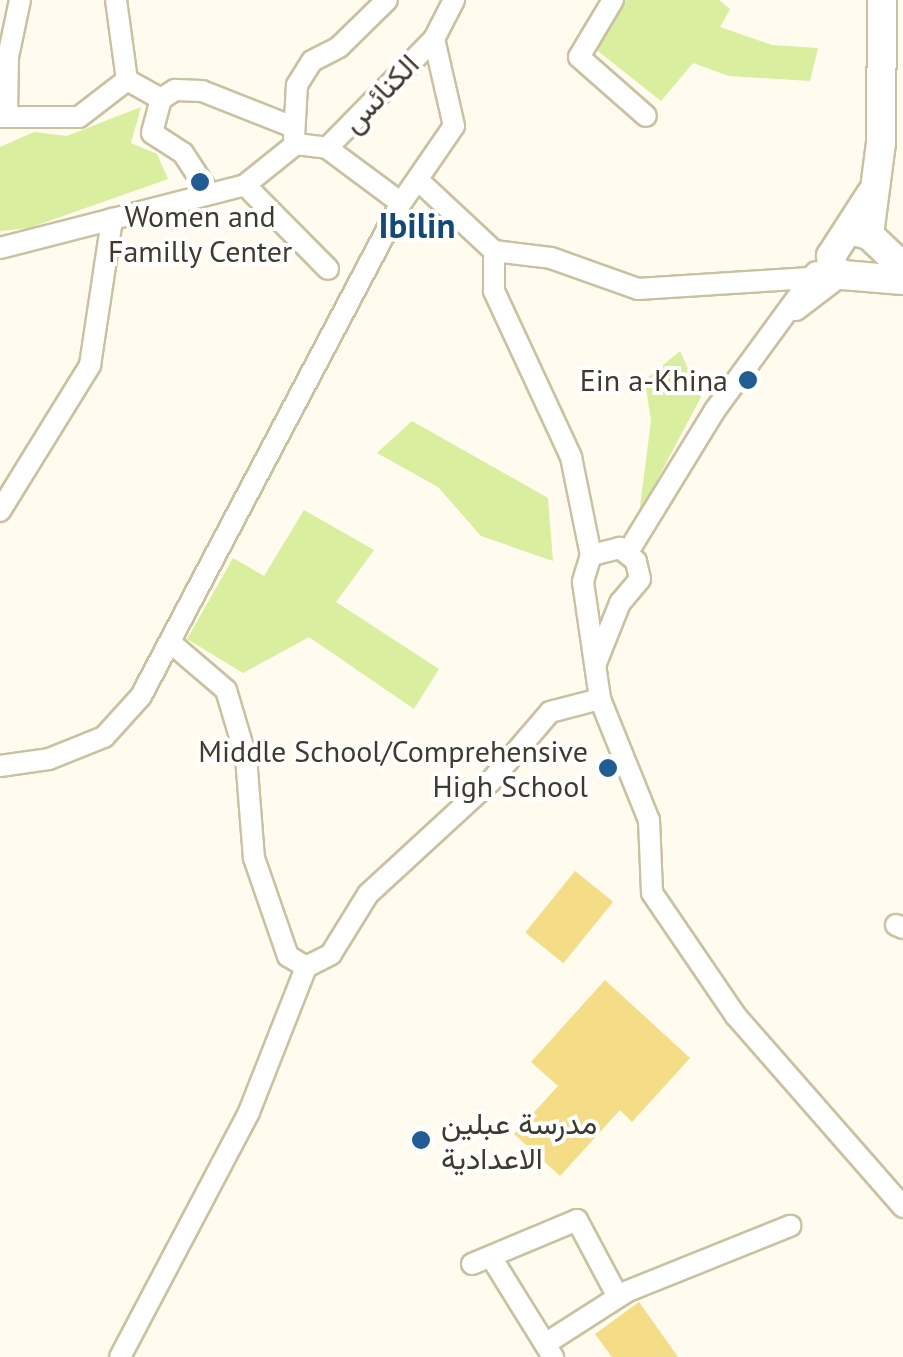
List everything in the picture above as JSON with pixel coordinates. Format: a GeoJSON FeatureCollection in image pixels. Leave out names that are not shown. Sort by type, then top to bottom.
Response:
{"type":"FeatureCollection","features":[{"type":"Feature","properties":{"kind":"main road"},"geometry":{"type":"LineString","coordinates":[[853,252],[877,185],[882,0]]}},
{"type":"Feature","properties":{"kind":"main road"},"geometry":{"type":"LineString","coordinates":[[853,252],[903,267]]}},
{"type":"Feature","properties":{"kind":"main road"},"geometry":{"type":"LineString","coordinates":[[853,252],[903,280]]}},
{"type":"Feature","properties":{"kind":"street"},"geometry":{"type":"LineString","coordinates":[[20,0],[8,56],[3,116],[80,117],[127,80]]}},
{"type":"Feature","properties":{"kind":"street"},"geometry":{"type":"LineString","coordinates":[[116,0],[127,80]]}},
{"type":"Feature","properties":{"kind":"street","name":"الكنائس"},"geometry":{"type":"LineString","coordinates":[[327,148],[434,38],[454,0]]}},
{"type":"Feature","properties":{"kind":"street"},"geometry":{"type":"LineString","coordinates":[[613,0],[578,57],[646,116]]}},
{"type":"Feature","properties":{"kind":"street"},"geometry":{"type":"LineString","coordinates":[[0,248],[207,190],[244,185],[294,135],[298,85],[312,61],[339,47],[384,1]]}},
{"type":"Feature","properties":{"kind":"street"},"geometry":{"type":"LineString","coordinates":[[0,787],[4,766],[104,737],[141,696],[204,567],[401,204],[454,126],[434,38]]}},
{"type":"Feature","properties":{"kind":"street"},"geometry":{"type":"LineString","coordinates":[[127,80],[161,99],[152,134],[183,153],[207,190]]}},
{"type":"Feature","properties":{"kind":"street","name":"الكنائس"},"geometry":{"type":"LineString","coordinates":[[161,99],[175,90],[202,91],[327,148],[401,204]]}},
{"type":"Feature","properties":{"kind":"street"},"geometry":{"type":"LineString","coordinates":[[419,180],[494,251],[552,258],[638,289],[810,278]]}},
{"type":"Feature","properties":{"kind":"street"},"geometry":{"type":"LineString","coordinates":[[244,185],[328,268]]}},
{"type":"Feature","properties":{"kind":"street"},"geometry":{"type":"LineString","coordinates":[[0,511],[90,365],[112,219]]}},
{"type":"Feature","properties":{"kind":"street"},"geometry":{"type":"LineString","coordinates":[[494,251],[494,291],[571,457],[591,555]]}},
{"type":"Feature","properties":{"kind":"street"},"geometry":{"type":"LineString","coordinates":[[628,552],[716,410],[810,278],[853,252]]}},
{"type":"Feature","properties":{"kind":"street"},"geometry":{"type":"LineString","coordinates":[[782,320],[853,252]]}},
{"type":"Feature","properties":{"kind":"street"},"geometry":{"type":"LineString","coordinates":[[596,663],[620,603],[640,578],[628,552],[610,546],[591,555],[582,572],[600,699],[649,820],[652,893],[736,1016],[903,1207]]}},
{"type":"Feature","properties":{"kind":"street"},"geometry":{"type":"LineString","coordinates":[[585,588],[598,601],[620,603]]}},
{"type":"Feature","properties":{"kind":"street"},"geometry":{"type":"LineString","coordinates":[[170,642],[226,690],[246,758],[254,858],[288,956],[306,967]]}},
{"type":"Feature","properties":{"kind":"street"},"geometry":{"type":"LineString","coordinates":[[120,1357],[250,1112],[306,967],[330,954],[368,894],[490,782],[550,712],[600,699]]}},
{"type":"Feature","properties":{"kind":"street"},"geometry":{"type":"LineString","coordinates":[[618,1297],[577,1220],[481,1261],[549,1351],[618,1297],[790,1226]]}},
{"type":"Feature","properties":{"kind":"green space"},"geometry":{"type":"Polygon","coordinates":[[[626,0],[719,0],[730,9],[720,27],[772,45],[818,48],[810,81],[729,76],[693,63],[661,101],[594,48],[626,0]]]}},
{"type":"Feature","properties":{"kind":"green space"},"geometry":{"type":"Polygon","coordinates":[[[141,107],[131,143],[157,154],[168,179],[29,228],[0,231],[0,147],[34,132],[67,136],[141,107]]]}},
{"type":"Feature","properties":{"kind":"green space"},"geometry":{"type":"Polygon","coordinates":[[[680,351],[701,397],[639,514],[651,421],[645,380],[680,351]]]}},
{"type":"Feature","properties":{"kind":"green space"},"geometry":{"type":"Polygon","coordinates":[[[412,421],[548,498],[553,561],[481,536],[438,487],[377,453],[412,421]]]}},
{"type":"Feature","properties":{"kind":"green space"},"geometry":{"type":"Polygon","coordinates":[[[304,510],[374,550],[336,602],[439,669],[414,709],[309,637],[243,673],[187,639],[233,558],[264,576],[304,510]]]}},
{"type":"Feature","properties":{"kind":"building"},"geometry":{"type":"Polygon","coordinates":[[[575,871],[613,902],[563,963],[525,932],[575,871]]]}},
{"type":"Feature","properties":{"kind":"building"},"geometry":{"type":"Polygon","coordinates":[[[605,980],[690,1058],[632,1122],[620,1110],[560,1176],[514,1134],[558,1086],[531,1062],[605,980]]]}},
{"type":"Feature","properties":{"kind":"building"},"geometry":{"type":"Polygon","coordinates":[[[639,1302],[678,1357],[612,1357],[595,1334],[639,1302]]]}},
{"type":"Feature","properties":{"kind":"place","name":"Women and Familly Center"},"geometry":{"type":"Point","coordinates":[200,182]}},
{"type":"Feature","properties":{"kind":"place","name":"Ein a-Khina"},"geometry":{"type":"Point","coordinates":[748,380]}},
{"type":"Feature","properties":{"kind":"place","name":"Middle School/Comprehensive High School"},"geometry":{"type":"Point","coordinates":[608,768]}},
{"type":"Feature","properties":{"kind":"place","name":"مدرسة عبلين الاعدادية"},"geometry":{"type":"Point","coordinates":[421,1140]}},
{"type":"Feature","properties":{"kind":"district","name":"Ibilin"},"geometry":{"type":"Point","coordinates":[417,225]}}]}
